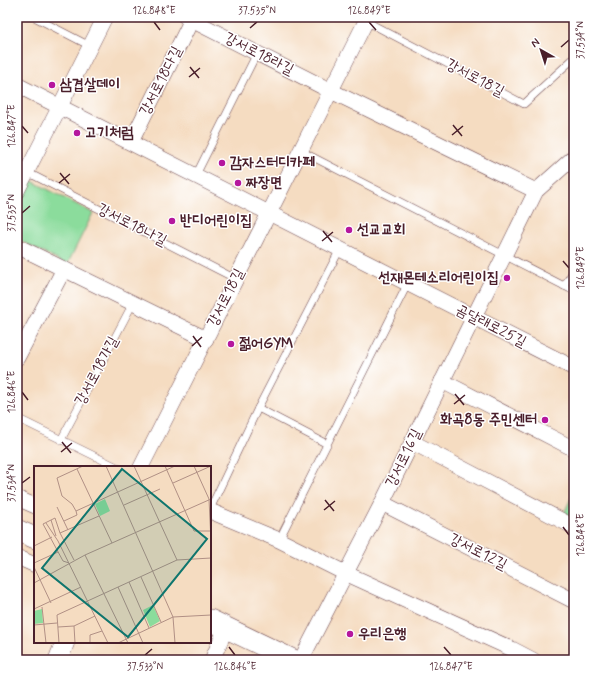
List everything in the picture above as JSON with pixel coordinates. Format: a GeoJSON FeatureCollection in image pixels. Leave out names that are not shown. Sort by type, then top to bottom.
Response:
{"type":"FeatureCollection","features":[{"type":"Feature","properties":{"kind":"main road"},"geometry":{"type":"LineString","coordinates":[[17,530],[34,538]]}},
{"type":"Feature","properties":{"kind":"main road"},"geometry":{"type":"LineString","coordinates":[[218,624],[293,660]]}},
{"type":"Feature","properties":{"kind":"street"},"geometry":{"type":"LineString","coordinates":[[17,191],[22,169],[60,106],[105,17]]}},
{"type":"Feature","properties":{"kind":"street","name":"강서로18라길"},"geometry":{"type":"LineString","coordinates":[[191,18],[331,91]]}},
{"type":"Feature","properties":{"kind":"street","name":"강서로18다길"},"geometry":{"type":"LineString","coordinates":[[131,142],[191,18]]}},
{"type":"Feature","properties":{"kind":"street","name":"강서로18길"},"geometry":{"type":"LineString","coordinates":[[142,466],[331,91],[364,18]]}},
{"type":"Feature","properties":{"kind":"street"},"geometry":{"type":"LineString","coordinates":[[17,85],[270,212]]}},
{"type":"Feature","properties":{"kind":"street"},"geometry":{"type":"LineString","coordinates":[[331,91],[536,191]]}},
{"type":"Feature","properties":{"kind":"street","name":"강서로16길"},"geometry":{"type":"LineString","coordinates":[[301,660],[382,503],[536,191],[574,157]]}},
{"type":"Feature","properties":{"kind":"street","name":"곰달래로25길"},"geometry":{"type":"LineString","coordinates":[[270,212],[574,368]]}},
{"type":"Feature","properties":{"kind":"street"},"geometry":{"type":"LineString","coordinates":[[17,246],[206,339]]}},
{"type":"Feature","properties":{"kind":"street"},"geometry":{"type":"LineString","coordinates":[[17,358],[64,269]]}},
{"type":"Feature","properties":{"kind":"street"},"geometry":{"type":"LineString","coordinates":[[442,381],[574,449]]}},
{"type":"Feature","properties":{"kind":"street"},"geometry":{"type":"LineString","coordinates":[[412,442],[574,527]]}},
{"type":"Feature","properties":{"kind":"street"},"geometry":{"type":"LineString","coordinates":[[17,498],[34,506]]}},
{"type":"Feature","properties":{"kind":"street","name":"강서로12길"},"geometry":{"type":"LineString","coordinates":[[382,503],[574,600]]}},
{"type":"Feature","properties":{"kind":"street"},"geometry":{"type":"LineString","coordinates":[[211,510],[279,540],[345,574],[512,649],[533,660]]}},
{"type":"Feature","properties":{"kind":"street"},"geometry":{"type":"LineString","coordinates":[[17,557],[34,565]]}},
{"type":"Feature","properties":{"kind":"street"},"geometry":{"type":"LineString","coordinates":[[212,660],[218,624]]}},
{"type":"Feature","properties":{"kind":"street"},"geometry":{"type":"LineString","coordinates":[[58,660],[65,643]]}},
{"type":"Feature","properties":{"kind":"lane"},"geometry":{"type":"LineString","coordinates":[[34,17],[90,46]]}},
{"type":"Feature","properties":{"kind":"lane","name":"강서로18길"},"geometry":{"type":"LineString","coordinates":[[364,18],[524,104],[574,58]]}},
{"type":"Feature","properties":{"kind":"lane"},"geometry":{"type":"LineString","coordinates":[[196,175],[257,53]]}},
{"type":"Feature","properties":{"kind":"lane"},"geometry":{"type":"LineString","coordinates":[[301,151],[574,291]]}},
{"type":"Feature","properties":{"kind":"lane","name":"강서로18나길"},"geometry":{"type":"LineString","coordinates":[[22,169],[236,278]]}},
{"type":"Feature","properties":{"kind":"lane"},"geometry":{"type":"LineString","coordinates":[[211,508],[258,408],[340,249]]}},
{"type":"Feature","properties":{"kind":"lane"},"geometry":{"type":"LineString","coordinates":[[564,286],[574,270]]}},
{"type":"Feature","properties":{"kind":"lane"},"geometry":{"type":"LineString","coordinates":[[279,540],[408,283]]}},
{"type":"Feature","properties":{"kind":"lane","name":"강서로18가길"},"geometry":{"type":"LineString","coordinates":[[61,440],[134,303]]}},
{"type":"Feature","properties":{"kind":"lane"},"geometry":{"type":"LineString","coordinates":[[258,408],[327,444]]}},
{"type":"Feature","properties":{"kind":"lane"},"geometry":{"type":"LineString","coordinates":[[17,418],[116,466]]}},
{"type":"Feature","properties":{"kind":"green space"},"geometry":{"type":"Polygon","coordinates":[[[30,180],[93,213],[67,265],[17,239],[17,206],[30,180]]]}},
{"type":"Feature","properties":{"kind":"green space"},"geometry":{"type":"Polygon","coordinates":[[[574,492],[574,520],[563,515],[574,492]]]}},
{"type":"Feature","properties":{"kind":"place","name":"삼겹살데이"},"geometry":{"type":"Point","coordinates":[52,85]}},
{"type":"Feature","properties":{"kind":"place","name":"고기처럼"},"geometry":{"type":"Point","coordinates":[77,133]}},
{"type":"Feature","properties":{"kind":"place","name":"감자스터디카페"},"geometry":{"type":"Point","coordinates":[222,163]}},
{"type":"Feature","properties":{"kind":"place","name":"짜장면"},"geometry":{"type":"Point","coordinates":[238,183]}},
{"type":"Feature","properties":{"kind":"place","name":"반디어린이집"},"geometry":{"type":"Point","coordinates":[172,221]}},
{"type":"Feature","properties":{"kind":"place","name":"선교교회"},"geometry":{"type":"Point","coordinates":[349,230]}},
{"type":"Feature","properties":{"kind":"place","name":"선재몬테소리어린이집"},"geometry":{"type":"Point","coordinates":[507,278]}},
{"type":"Feature","properties":{"kind":"place","name":"젊어GYM"},"geometry":{"type":"Point","coordinates":[231,344]}},
{"type":"Feature","properties":{"kind":"place","name":"화곡8동 주민센터"},"geometry":{"type":"Point","coordinates":[545,420]}},
{"type":"Feature","properties":{"kind":"place","name":"우리은행"},"geometry":{"type":"Point","coordinates":[350,634]}}]}
